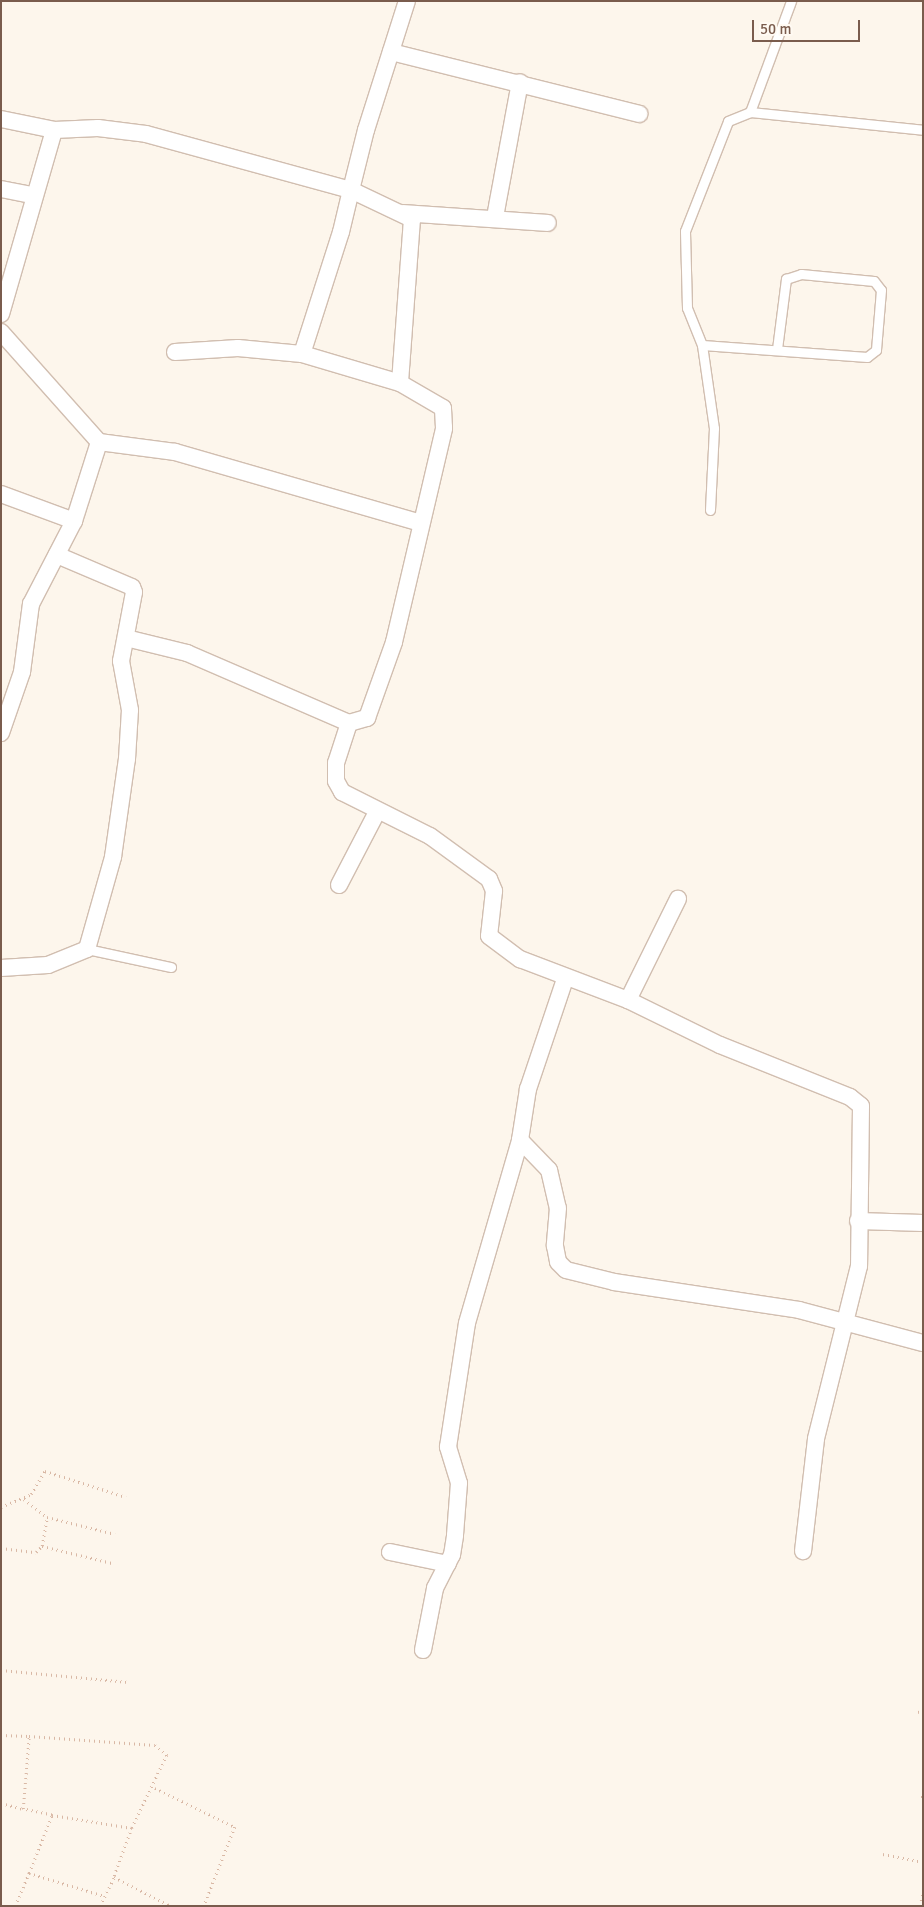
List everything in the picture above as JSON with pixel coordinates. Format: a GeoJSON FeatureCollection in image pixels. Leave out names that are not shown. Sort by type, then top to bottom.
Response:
{"type":"FeatureCollection","features":[{"type":"Feature","properties":{"kind":"street"},"geometry":{"type":"LineString","coordinates":[[302,354],[406,1]]}},
{"type":"Feature","properties":{"kind":"street"},"geometry":{"type":"LineString","coordinates":[[391,52],[520,82],[638,114]]}},
{"type":"Feature","properties":{"kind":"street"},"geometry":{"type":"LineString","coordinates":[[495,217],[520,82]]}},
{"type":"Feature","properties":{"kind":"street"},"geometry":{"type":"LineString","coordinates":[[1,119],[54,130],[98,128],[146,134],[350,190],[404,213],[495,217],[548,223]]}},
{"type":"Feature","properties":{"kind":"street"},"geometry":{"type":"LineString","coordinates":[[1,314],[33,195],[54,130]]}},
{"type":"Feature","properties":{"kind":"street"},"geometry":{"type":"LineString","coordinates":[[1,189],[33,195]]}},
{"type":"Feature","properties":{"kind":"street"},"geometry":{"type":"LineString","coordinates":[[400,383],[413,222],[404,213]]}},
{"type":"Feature","properties":{"kind":"street"},"geometry":{"type":"LineString","coordinates":[[1,332],[99,442],[175,452],[421,523]]}},
{"type":"Feature","properties":{"kind":"street"},"geometry":{"type":"LineString","coordinates":[[126,638],[187,653],[350,723],[367,718],[383,680],[445,415],[443,408],[400,383],[302,354],[238,348],[175,352]]}},
{"type":"Feature","properties":{"kind":"street"},"geometry":{"type":"LineString","coordinates":[[1,733],[22,672],[30,604],[74,522],[99,442]]}},
{"type":"Feature","properties":{"kind":"street"},"geometry":{"type":"LineString","coordinates":[[1,494],[74,522]]}},
{"type":"Feature","properties":{"kind":"street"},"geometry":{"type":"LineString","coordinates":[[1,968],[48,965],[87,949],[114,857],[127,759],[130,710],[121,661],[134,599],[132,587],[57,555]]}},
{"type":"Feature","properties":{"kind":"street"},"geometry":{"type":"LineString","coordinates":[[350,723],[336,764],[336,782],[342,792],[377,812],[430,836],[489,879],[494,891],[488,936],[520,959],[565,979],[628,1000],[720,1045],[858,1101],[863,1113],[858,1220],[859,1266],[814,1448],[803,1551]]}},
{"type":"Feature","properties":{"kind":"street"},"geometry":{"type":"LineString","coordinates":[[339,885],[377,812]]}},
{"type":"Feature","properties":{"kind":"street"},"geometry":{"type":"LineString","coordinates":[[628,1000],[678,899]]}},
{"type":"Feature","properties":{"kind":"street"},"geometry":{"type":"LineString","coordinates":[[423,1650],[435,1588],[448,1564],[459,1483],[448,1447],[451,1410],[467,1323],[520,1140],[528,1088],[565,979]]}},
{"type":"Feature","properties":{"kind":"street"},"geometry":{"type":"LineString","coordinates":[[520,1140],[549,1170],[558,1208],[555,1246],[558,1262],[566,1270],[614,1282],[799,1310],[923,1343]]}},
{"type":"Feature","properties":{"kind":"street"},"geometry":{"type":"LineString","coordinates":[[858,1220],[923,1222]]}},
{"type":"Feature","properties":{"kind":"street"},"geometry":{"type":"LineString","coordinates":[[390,1552],[448,1564]]}},
{"type":"Feature","properties":{"kind":"lane"},"geometry":{"type":"LineString","coordinates":[[750,112],[791,1]]}},
{"type":"Feature","properties":{"kind":"lane"},"geometry":{"type":"LineString","coordinates":[[710,510],[714,428],[702,345],[687,308],[685,231],[728,121],[750,112],[923,130]]}},
{"type":"Feature","properties":{"kind":"lane"},"geometry":{"type":"LineString","coordinates":[[702,345],[867,357],[876,350],[881,290],[874,281],[801,274],[786,279],[777,349]]}},
{"type":"Feature","properties":{"kind":"lane"},"geometry":{"type":"LineString","coordinates":[[87,949],[171,967]]}},
{"type":"Feature","properties":{"kind":"path"},"geometry":{"type":"LineString","coordinates":[[1,1507],[24,1499],[45,1470],[126,1497]]}},
{"type":"Feature","properties":{"kind":"path"},"geometry":{"type":"LineString","coordinates":[[24,1499],[47,1517],[115,1534]]}},
{"type":"Feature","properties":{"kind":"path"},"geometry":{"type":"LineString","coordinates":[[1,1548],[36,1552],[42,1546],[47,1517]]}},
{"type":"Feature","properties":{"kind":"path"},"geometry":{"type":"LineString","coordinates":[[42,1546],[112,1563]]}},
{"type":"Feature","properties":{"kind":"path"},"geometry":{"type":"LineString","coordinates":[[1,1670],[128,1682]]}},
{"type":"Feature","properties":{"kind":"path"},"geometry":{"type":"LineString","coordinates":[[918,1712],[923,1711]]}},
{"type":"Feature","properties":{"kind":"path"},"geometry":{"type":"LineString","coordinates":[[1,1735],[155,1745],[167,1755],[155,1788],[132,1828],[114,1877],[100,1906]]}},
{"type":"Feature","properties":{"kind":"path"},"geometry":{"type":"LineString","coordinates":[[23,1809],[29,1736]]}},
{"type":"Feature","properties":{"kind":"path"},"geometry":{"type":"LineString","coordinates":[[155,1788],[235,1827],[204,1906]]}},
{"type":"Feature","properties":{"kind":"path"},"geometry":{"type":"LineString","coordinates":[[1,1803],[23,1809],[132,1828]]}},
{"type":"Feature","properties":{"kind":"path"},"geometry":{"type":"LineString","coordinates":[[15,1906],[52,1814]]}},
{"type":"Feature","properties":{"kind":"path"},"geometry":{"type":"LineString","coordinates":[[882,1854],[923,1862]]}},
{"type":"Feature","properties":{"kind":"path"},"geometry":{"type":"LineString","coordinates":[[29,1873],[104,1896]]}},
{"type":"Feature","properties":{"kind":"path"},"geometry":{"type":"LineString","coordinates":[[114,1877],[170,1906]]}},
{"type":"Feature","properties":{"kind":"path"},"geometry":{"type":"LineString","coordinates":[[920,1906],[923,1892]]}}]}
